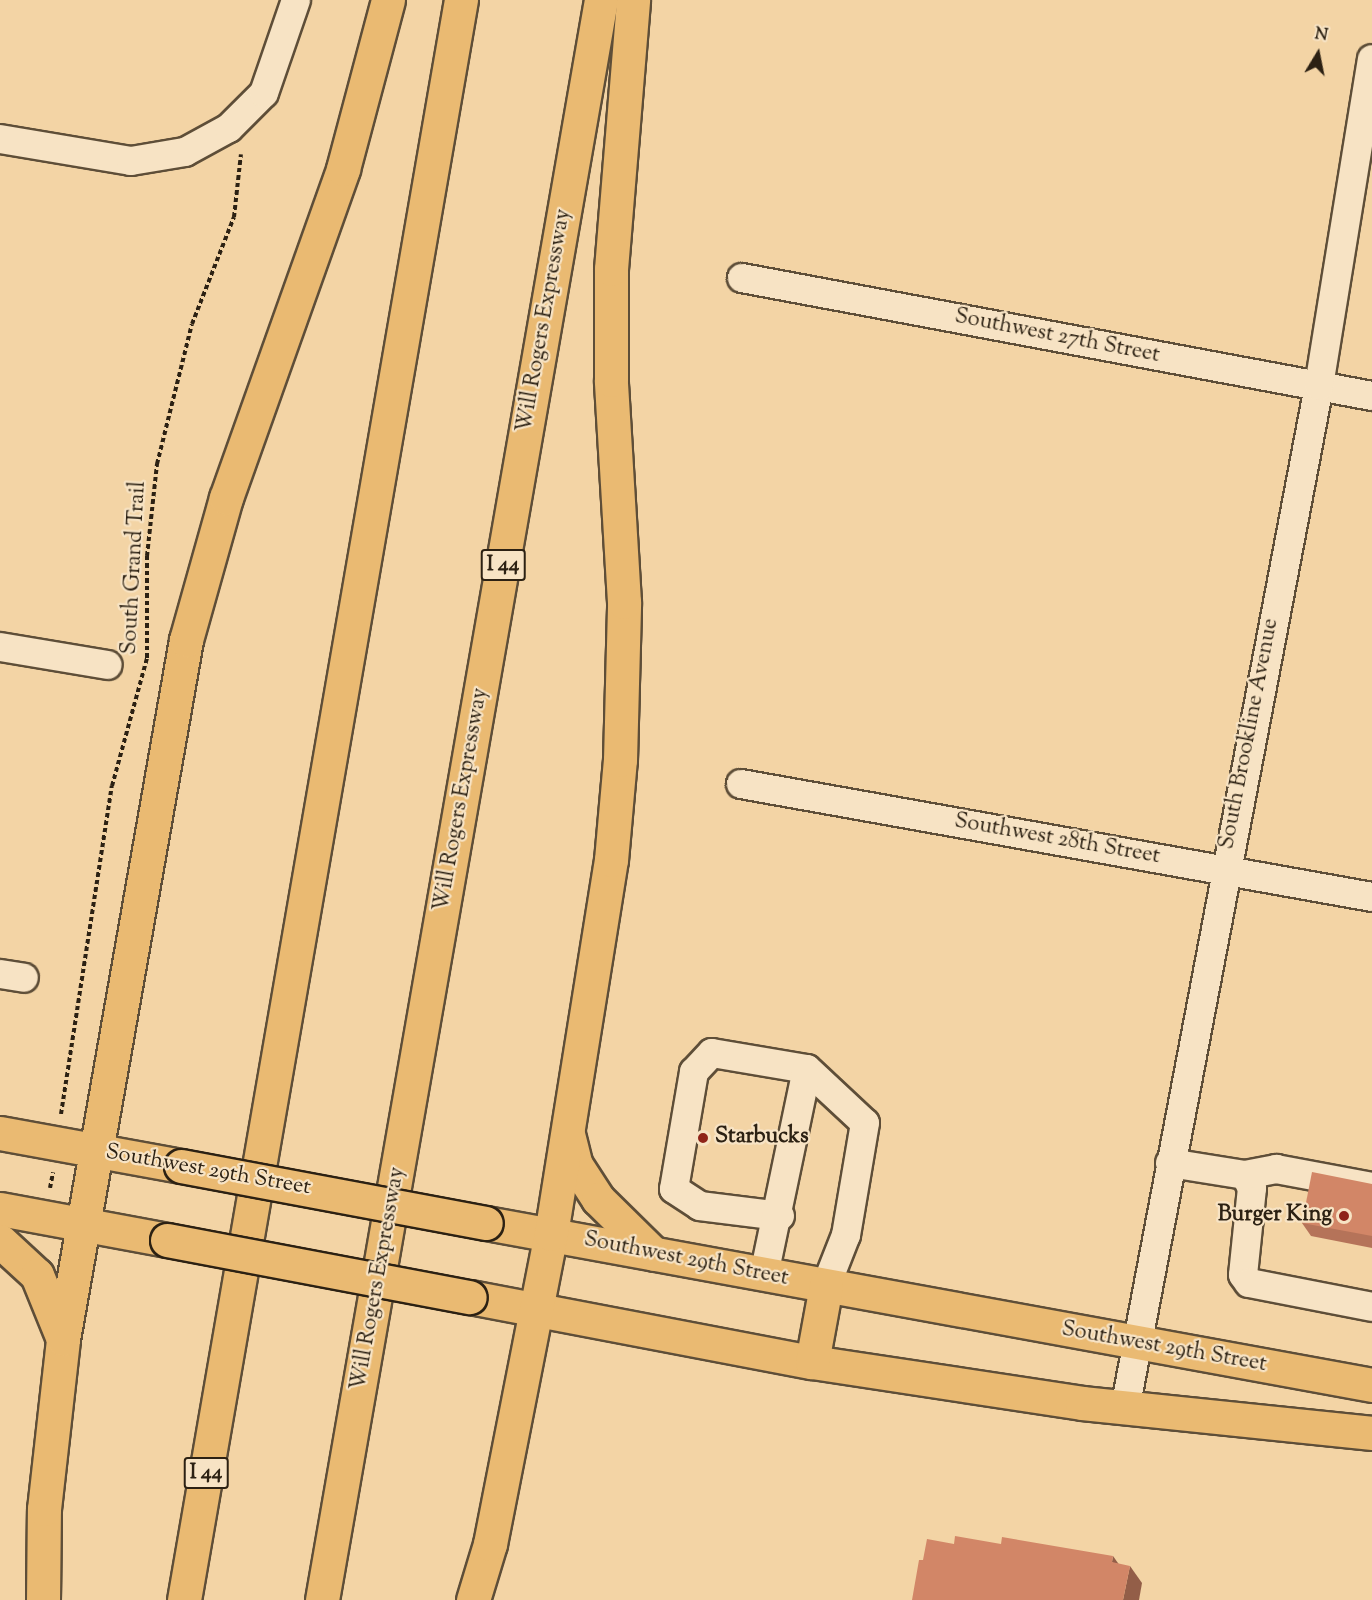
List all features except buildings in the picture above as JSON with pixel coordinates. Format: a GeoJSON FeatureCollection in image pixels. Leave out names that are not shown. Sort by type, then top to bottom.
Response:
{"type":"FeatureCollection","features":[{"type":"Feature","properties":{"kind":"main road"},"geometry":{"type":"LineString","coordinates":[[43,1600],[45,1498],[63,1339],[80,1224],[186,640],[226,498],[343,169],[387,0]]}},
{"type":"Feature","properties":{"kind":"main road","name":"I 44"},"geometry":{"type":"LineString","coordinates":[[184,1600],[461,0]]}},
{"type":"Feature","properties":{"kind":"main road","name":"Will Rogers Expressway"},"geometry":{"type":"LineString","coordinates":[[322,1600],[601,0]]}},
{"type":"Feature","properties":{"kind":"main road"},"geometry":{"type":"LineString","coordinates":[[473,1600],[490,1544],[551,1234],[566,1127],[595,975],[620,760],[624,602],[611,380],[611,269],[633,0]]}},
{"type":"Feature","properties":{"kind":"main road"},"geometry":{"type":"LineString","coordinates":[[566,1127],[576,1165],[598,1199],[654,1254]]}},
{"type":"Feature","properties":{"kind":"main road","name":"Southwest 29th Street"},"geometry":{"type":"LineString","coordinates":[[0,1133],[1372,1385]]}},
{"type":"Feature","properties":{"kind":"main road"},"geometry":{"type":"LineString","coordinates":[[0,1209],[812,1362],[1125,1409],[1372,1433]]}},
{"type":"Feature","properties":{"kind":"main road"},"geometry":{"type":"LineString","coordinates":[[0,1241],[37,1275],[63,1339]]}},
{"type":"Feature","properties":{"kind":"main road"},"geometry":{"type":"LineString","coordinates":[[812,1362],[826,1286]]}},
{"type":"Feature","properties":{"kind":"street"},"geometry":{"type":"LineString","coordinates":[[0,139],[81,154],[151,160],[185,152],[229,128],[274,75],[296,0]]}},
{"type":"Feature","properties":{"kind":"street","name":"South Brookline Avenue"},"geometry":{"type":"LineString","coordinates":[[1125,1409],[1223,869],[1319,386],[1372,59]]}},
{"type":"Feature","properties":{"kind":"street","name":"Southwest 27th Street"},"geometry":{"type":"LineString","coordinates":[[742,278],[1372,396]]}},
{"type":"Feature","properties":{"kind":"street"},"geometry":{"type":"LineString","coordinates":[[0,647],[107,665]]}},
{"type":"Feature","properties":{"kind":"street","name":"Southwest 28th Street"},"geometry":{"type":"LineString","coordinates":[[741,784],[1372,897]]}},
{"type":"Feature","properties":{"kind":"street"},"geometry":{"type":"LineString","coordinates":[[780,1216],[683,1199],[674,1189],[675,1167],[701,1060],[712,1053],[807,1069],[865,1123],[846,1235],[826,1286]]}},
{"type":"Feature","properties":{"kind":"street"},"geometry":{"type":"LineString","coordinates":[[764,1275],[780,1216],[807,1069]]}},
{"type":"Feature","properties":{"kind":"street"},"geometry":{"type":"LineString","coordinates":[[1170,1162],[1245,1175],[1276,1169],[1372,1187]]}},
{"type":"Feature","properties":{"kind":"street"},"geometry":{"type":"LineString","coordinates":[[1245,1175],[1252,1188],[1243,1275],[1249,1283],[1372,1307]]}},
{"type":"Feature","properties":{"kind":"path","name":"South Grand Trail"},"geometry":{"type":"LineString","coordinates":[[62,1108],[112,786],[147,658],[147,556],[158,464],[192,324],[234,217],[242,162],[238,143]]}},
{"type":"Feature","properties":{"kind":"path"},"geometry":{"type":"LineString","coordinates":[[49,1191],[54,1164]]}},
{"type":"Feature","properties":{"kind":"place","name":"Starbucks"},"geometry":{"type":"Point","coordinates":[703,1138]}},
{"type":"Feature","properties":{"kind":"place","name":"Burger King"},"geometry":{"type":"Point","coordinates":[1344,1216]}}]}
